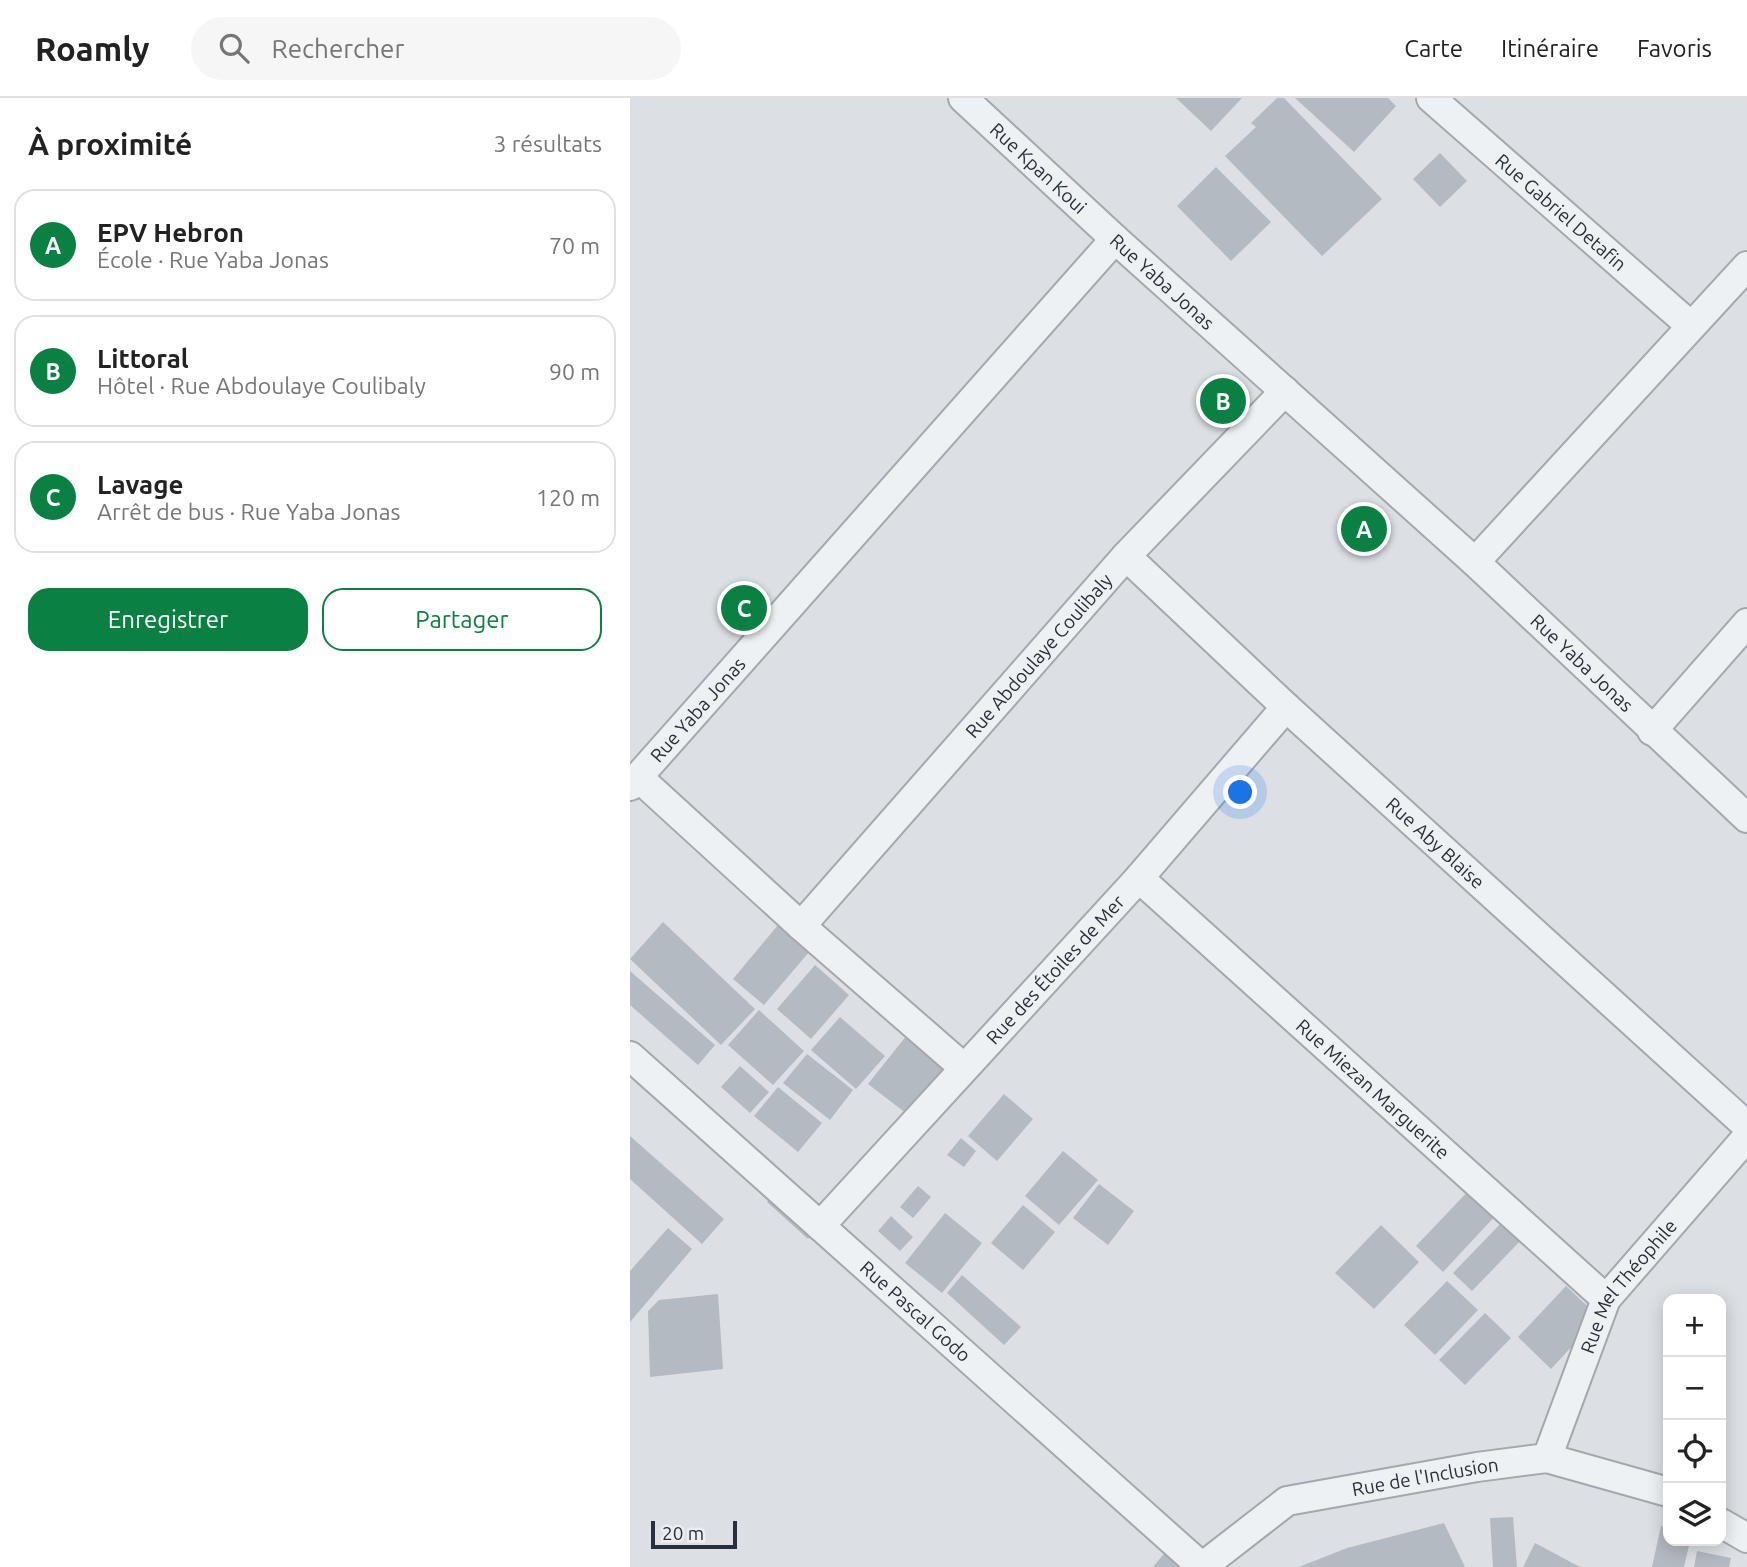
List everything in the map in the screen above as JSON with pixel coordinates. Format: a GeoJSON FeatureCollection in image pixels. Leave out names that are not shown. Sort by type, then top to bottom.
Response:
{"type":"FeatureCollection","features":[{"type":"Feature","properties":{"kind":"street","name":"Rue Kpan Koui"},"geometry":{"type":"LineString","coordinates":[[963,98],[1115,239]]}},
{"type":"Feature","properties":{"kind":"street","name":"Rue Gabriel Detafin"},"geometry":{"type":"LineString","coordinates":[[1431,98],[1691,326]]}},
{"type":"Feature","properties":{"kind":"street","name":"Rue Yaba Jonas"},"geometry":{"type":"LineString","coordinates":[[634,782],[1115,239],[1475,562],[1747,818]]}},
{"type":"Feature","properties":{"kind":"street"},"geometry":{"type":"LineString","coordinates":[[1475,562],[1747,266]]}},
{"type":"Feature","properties":{"kind":"street","name":"Rue Abdoulaye Coulibaly"},"geometry":{"type":"LineString","coordinates":[[801,926],[1126,556],[1285,391]]}},
{"type":"Feature","properties":{"kind":"street","name":"Rue Aby Blaise"},"geometry":{"type":"LineString","coordinates":[[1126,556],[1286,707],[1747,1126]]}},
{"type":"Feature","properties":{"kind":"street"},"geometry":{"type":"LineString","coordinates":[[1652,731],[1747,623]]}},
{"type":"Feature","properties":{"kind":"street","name":"Rue des Étoiles de Mer"},"geometry":{"type":"LineString","coordinates":[[820,1226],[1139,878],[1286,707]]}},
{"type":"Feature","properties":{"kind":"street"},"geometry":{"type":"LineString","coordinates":[[634,782],[963,1067]]}},
{"type":"Feature","properties":{"kind":"street","name":"Rue Miezan Marguerite"},"geometry":{"type":"LineString","coordinates":[[1139,878],[1606,1299]]}},
{"type":"Feature","properties":{"kind":"street","name":"Rue Pascal Godo"},"geometry":{"type":"LineString","coordinates":[[630,1056],[1202,1567]]}},
{"type":"Feature","properties":{"kind":"street","name":"Rue Mel Théophile"},"geometry":{"type":"LineString","coordinates":[[1547,1458],[1606,1299],[1747,1137]]}},
{"type":"Feature","properties":{"kind":"street","name":"Rue de l'Inclusion"},"geometry":{"type":"LineString","coordinates":[[1202,1567],[1287,1502],[1477,1467],[1547,1458],[1663,1491]]}},
{"type":"Feature","properties":{"kind":"building"},"geometry":{"type":"Polygon","coordinates":[[[1176,98],[1242,98],[1211,131],[1176,98]]]}},
{"type":"Feature","properties":{"kind":"building"},"geometry":{"type":"Polygon","coordinates":[[[1277,98],[1284,98],[1382,199],[1322,256],[1225,156],[1256,127],[1251,123],[1277,98]]]}},
{"type":"Feature","properties":{"kind":"building"},"geometry":{"type":"Polygon","coordinates":[[[1295,98],[1388,98],[1396,106],[1354,152],[1295,98]]]}},
{"type":"Feature","properties":{"kind":"building"},"geometry":{"type":"Polygon","coordinates":[[[1440,153],[1467,181],[1440,207],[1413,179],[1440,153]]]}},
{"type":"Feature","properties":{"kind":"building"},"geometry":{"type":"Polygon","coordinates":[[[1216,167],[1271,222],[1231,261],[1177,206],[1216,167]]]}},
{"type":"Feature","properties":{"kind":"building"},"geometry":{"type":"Polygon","coordinates":[[[783,919],[815,945],[764,1005],[733,979],[783,919]]]}},
{"type":"Feature","properties":{"kind":"building"},"geometry":{"type":"Polygon","coordinates":[[[663,922],[755,1009],[721,1045],[630,959],[663,922]]]}},
{"type":"Feature","properties":{"kind":"building"},"geometry":{"type":"Polygon","coordinates":[[[815,965],[849,995],[811,1039],[777,1009],[815,965]]]}},
{"type":"Feature","properties":{"kind":"building"},"geometry":{"type":"Polygon","coordinates":[[[630,971],[715,1045],[698,1065],[630,1005],[630,971]]]}},
{"type":"Feature","properties":{"kind":"building"},"geometry":{"type":"Polygon","coordinates":[[[759,1010],[804,1051],[773,1085],[728,1045],[759,1010]]]}},
{"type":"Feature","properties":{"kind":"building"},"geometry":{"type":"Polygon","coordinates":[[[840,1017],[885,1056],[856,1089],[811,1050],[840,1017]]]}},
{"type":"Feature","properties":{"kind":"building"},"geometry":{"type":"Polygon","coordinates":[[[911,1030],[954,1063],[911,1117],[868,1084],[911,1030]]]}},
{"type":"Feature","properties":{"kind":"building"},"geometry":{"type":"Polygon","coordinates":[[[807,1054],[853,1090],[830,1120],[783,1083],[807,1054]]]}},
{"type":"Feature","properties":{"kind":"building"},"geometry":{"type":"Polygon","coordinates":[[[740,1066],[769,1092],[750,1113],[721,1087],[740,1066]]]}},
{"type":"Feature","properties":{"kind":"building"},"geometry":{"type":"Polygon","coordinates":[[[778,1087],[822,1123],[798,1152],[754,1116],[778,1087]]]}},
{"type":"Feature","properties":{"kind":"building"},"geometry":{"type":"Polygon","coordinates":[[[1004,1094],[1033,1119],[997,1161],[968,1136],[1004,1094]]]}},
{"type":"Feature","properties":{"kind":"building"},"geometry":{"type":"Polygon","coordinates":[[[630,1136],[724,1219],[702,1244],[630,1179],[630,1136]]]}},
{"type":"Feature","properties":{"kind":"building"},"geometry":{"type":"Polygon","coordinates":[[[961,1138],[976,1151],[964,1167],[947,1155],[961,1138]]]}},
{"type":"Feature","properties":{"kind":"building"},"geometry":{"type":"Polygon","coordinates":[[[1063,1151],[1098,1180],[1059,1225],[1025,1196],[1063,1151]]]}},
{"type":"Feature","properties":{"kind":"building"},"geometry":{"type":"Polygon","coordinates":[[[1099,1184],[1134,1211],[1108,1245],[1073,1218],[1099,1184]]]}},
{"type":"Feature","properties":{"kind":"building"},"geometry":{"type":"Polygon","coordinates":[[[918,1186],[931,1197],[913,1218],[900,1207],[918,1186]]]}},
{"type":"Feature","properties":{"kind":"building"},"geometry":{"type":"Polygon","coordinates":[[[1472,1187],[1499,1212],[1443,1272],[1416,1246],[1472,1187]]]}},
{"type":"Feature","properties":{"kind":"building"},"geometry":{"type":"Polygon","coordinates":[[[776,1192],[817,1229],[808,1239],[767,1202],[776,1192]]]}},
{"type":"Feature","properties":{"kind":"building"},"geometry":{"type":"Polygon","coordinates":[[[1023,1205],[1055,1232],[1023,1270],[991,1243],[1023,1205]]]}},
{"type":"Feature","properties":{"kind":"building"},"geometry":{"type":"Polygon","coordinates":[[[945,1213],[982,1243],[942,1293],[905,1263],[945,1213]]]}},
{"type":"Feature","properties":{"kind":"building"},"geometry":{"type":"Polygon","coordinates":[[[891,1216],[913,1237],[900,1251],[878,1231],[891,1216]]]}},
{"type":"Feature","properties":{"kind":"building"},"geometry":{"type":"Polygon","coordinates":[[[1505,1219],[1524,1237],[1472,1291],[1453,1273],[1505,1219]]]}},
{"type":"Feature","properties":{"kind":"building"},"geometry":{"type":"Polygon","coordinates":[[[1381,1225],[1419,1262],[1374,1309],[1335,1273],[1381,1225]]]}},
{"type":"Feature","properties":{"kind":"building"},"geometry":{"type":"Polygon","coordinates":[[[668,1228],[692,1249],[630,1322],[630,1271],[668,1228]]]}},
{"type":"Feature","properties":{"kind":"building"},"geometry":{"type":"Polygon","coordinates":[[[962,1275],[1021,1327],[1004,1345],[947,1293],[962,1275]]]}},
{"type":"Feature","properties":{"kind":"building"},"geometry":{"type":"Polygon","coordinates":[[[1447,1281],[1478,1310],[1435,1355],[1404,1325],[1447,1281]]]}},
{"type":"Feature","properties":{"kind":"building"},"geometry":{"type":"Polygon","coordinates":[[[1566,1286],[1599,1317],[1551,1369],[1518,1337],[1566,1286]]]}},
{"type":"Feature","properties":{"kind":"building"},"geometry":{"type":"Polygon","coordinates":[[[718,1294],[723,1369],[650,1377],[648,1311],[659,1300],[718,1294]]]}},
{"type":"Feature","properties":{"kind":"building"},"geometry":{"type":"Polygon","coordinates":[[[1485,1313],[1511,1338],[1465,1385],[1439,1360],[1485,1313]]]}},
{"type":"Feature","properties":{"kind":"building"},"geometry":{"type":"Polygon","coordinates":[[[1513,1517],[1517,1567],[1493,1567],[1490,1518],[1513,1517]]]}},
{"type":"Feature","properties":{"kind":"building"},"geometry":{"type":"Polygon","coordinates":[[[1444,1523],[1465,1567],[1299,1567],[1347,1548],[1444,1523]]]}},
{"type":"Feature","properties":{"kind":"building"},"geometry":{"type":"Polygon","coordinates":[[[1661,1526],[1663,1546],[1689,1546],[1684,1567],[1652,1567],[1661,1526]]]}},
{"type":"Feature","properties":{"kind":"building"},"geometry":{"type":"Polygon","coordinates":[[[1535,1543],[1580,1567],[1523,1567],[1535,1543]]]}},
{"type":"Feature","properties":{"kind":"building"},"geometry":{"type":"Polygon","coordinates":[[[1168,1549],[1185,1567],[1153,1567],[1168,1549]]]}},
{"type":"Feature","properties":{"kind":"building"},"geometry":{"type":"Polygon","coordinates":[[[1697,1551],[1731,1558],[1729,1567],[1694,1567],[1697,1551]]]}},
{"type":"Feature","properties":{"kind":"place","name":"Littoral"},"geometry":{"type":"Point","coordinates":[1223,401]}},
{"type":"Feature","properties":{"kind":"place","name":"EPV Hebron"},"geometry":{"type":"Point","coordinates":[1364,529]}},
{"type":"Feature","properties":{"kind":"place","name":"Lavage"},"geometry":{"type":"Point","coordinates":[744,608]}}]}
